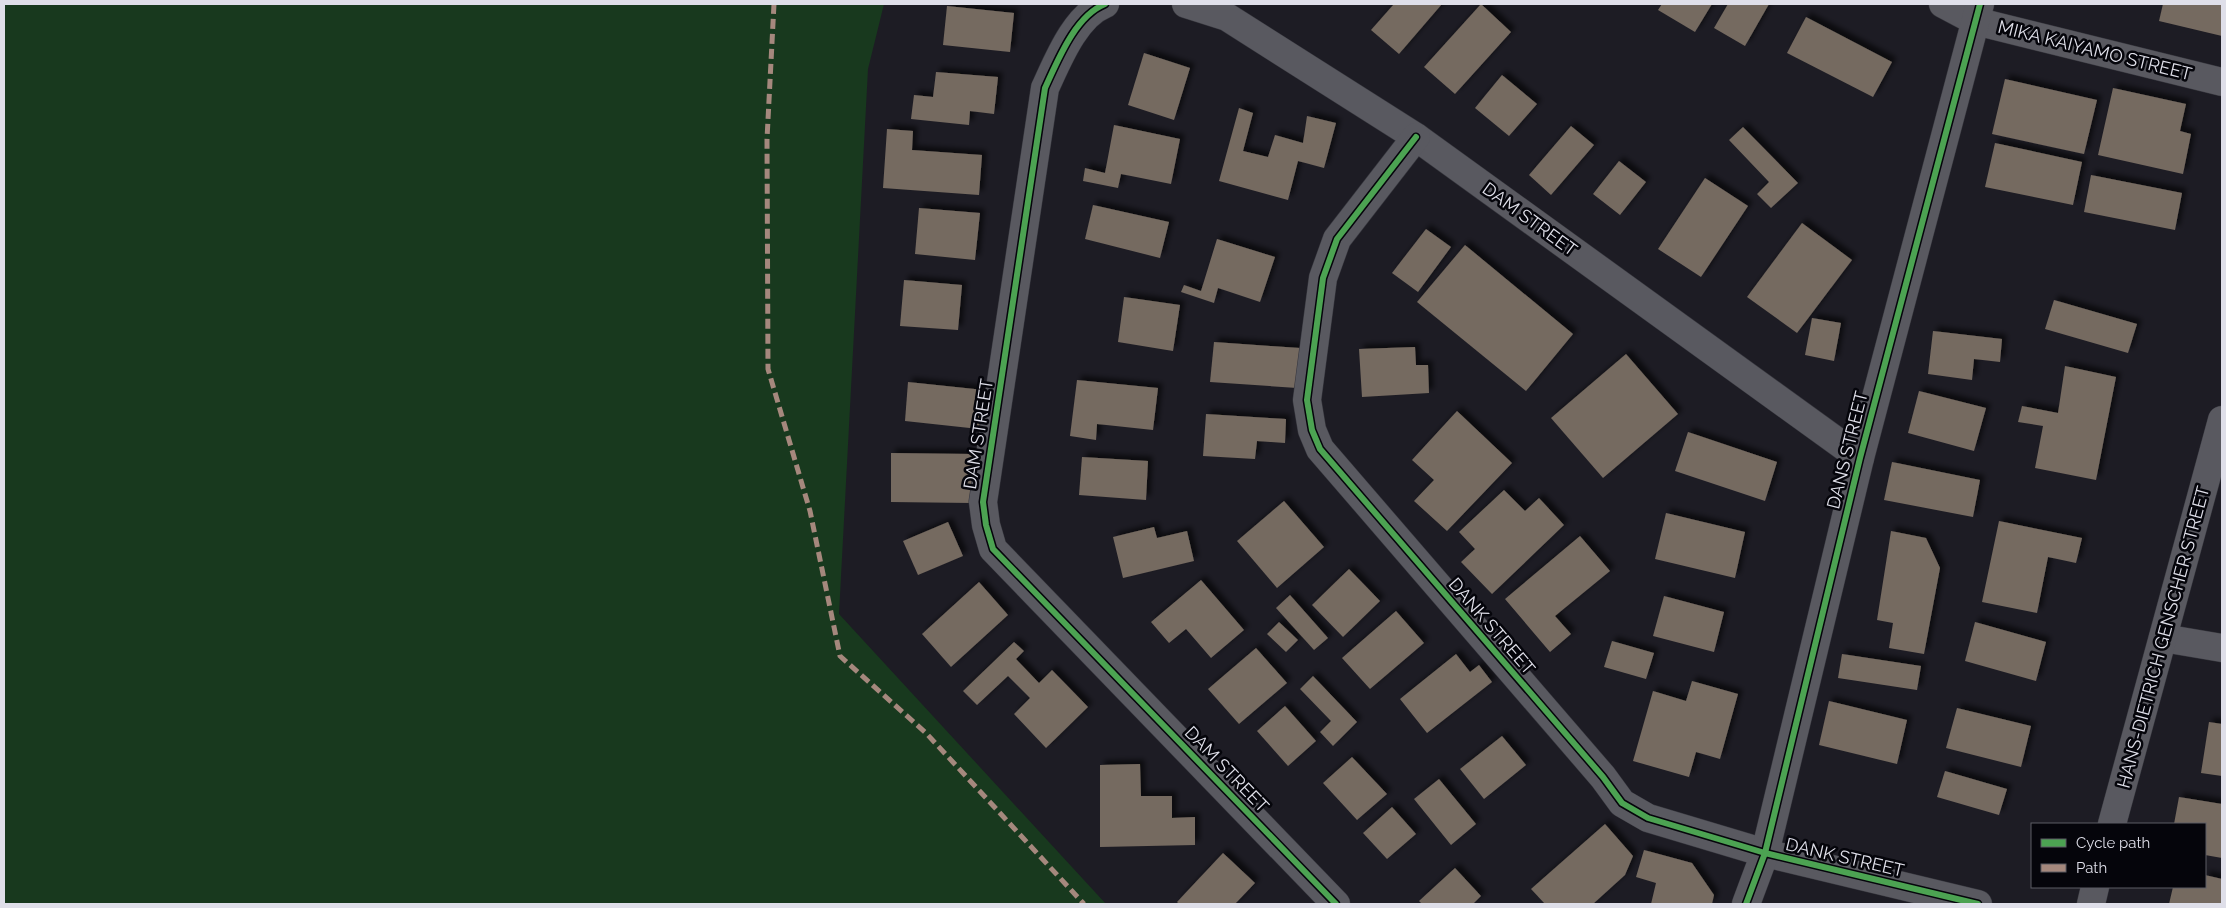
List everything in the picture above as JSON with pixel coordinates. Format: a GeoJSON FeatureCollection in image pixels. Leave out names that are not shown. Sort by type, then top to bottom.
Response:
{"type":"FeatureCollection","features":[{"type":"Feature","properties":{"kind":"street","name":"DAM STREET"},"geometry":{"type":"LineString","coordinates":[[1105,4],[1078,25],[1064,47],[1045,88],[983,502],[986,525],[993,549],[1336,904]]}},
{"type":"Feature","properties":{"kind":"street","name":"DAM STREET"},"geometry":{"type":"LineString","coordinates":[[1186,4],[1227,17],[1416,136],[1860,458]]}},
{"type":"Feature","properties":{"kind":"street","name":"MIKA KAIYAMO STREET"},"geometry":{"type":"LineString","coordinates":[[1943,4],[2222,82]]}},
{"type":"Feature","properties":{"kind":"street","name":"DANS STREET"},"geometry":{"type":"LineString","coordinates":[[1746,904],[1765,853],[1860,458],[1977,12]]}},
{"type":"Feature","properties":{"kind":"street","name":"DANK STREET"},"geometry":{"type":"LineString","coordinates":[[1416,136],[1337,239],[1329,257],[1323,278],[1307,400],[1312,430],[1320,448],[1603,778],[1622,803],[1648,818],[1765,853],[1978,904]]}},
{"type":"Feature","properties":{"kind":"street","name":"HANS-DIETRICH GENSCHER STREET"},"geometry":{"type":"LineString","coordinates":[[2112,823],[2222,420]]}},
{"type":"Feature","properties":{"kind":"street"},"geometry":{"type":"LineString","coordinates":[[2163,638],[2222,648]]}},
{"type":"Feature","properties":{"kind":"street"},"geometry":{"type":"LineString","coordinates":[[2090,904],[2095,888]]}},
{"type":"Feature","properties":{"kind":"green space"},"geometry":{"type":"Polygon","coordinates":[[[4,4],[884,4],[868,69],[839,614],[1106,904],[4,904],[4,4]]]}},
{"type":"Feature","properties":{"kind":"building"},"geometry":{"type":"Polygon","coordinates":[[[1394,4],[1442,4],[1399,54],[1371,30],[1394,4]]]}},
{"type":"Feature","properties":{"kind":"building"},"geometry":{"type":"Polygon","coordinates":[[[1481,4],[1511,32],[1455,94],[1424,67],[1481,4]]]}},
{"type":"Feature","properties":{"kind":"building"},"geometry":{"type":"Polygon","coordinates":[[[1662,4],[1712,4],[1695,32],[1658,10],[1662,4]]]}},
{"type":"Feature","properties":{"kind":"building"},"geometry":{"type":"Polygon","coordinates":[[[1728,4],[1769,4],[1745,46],[1714,28],[1728,4]]]}},
{"type":"Feature","properties":{"kind":"building"},"geometry":{"type":"Polygon","coordinates":[[[2163,4],[2222,4],[2222,36],[2159,21],[2163,4]]]}},
{"type":"Feature","properties":{"kind":"building"},"geometry":{"type":"Polygon","coordinates":[[[947,6],[1014,13],[1010,52],[943,45],[947,6]]]}},
{"type":"Feature","properties":{"kind":"building"},"geometry":{"type":"Polygon","coordinates":[[[1806,17],[1892,62],[1873,97],[1787,53],[1806,17]]]}},
{"type":"Feature","properties":{"kind":"building"},"geometry":{"type":"Polygon","coordinates":[[[1144,53],[1190,68],[1174,120],[1128,105],[1144,53]]]}},
{"type":"Feature","properties":{"kind":"building"},"geometry":{"type":"Polygon","coordinates":[[[936,72],[998,77],[994,114],[970,111],[969,125],[911,119],[914,95],[933,97],[936,72]]]}},
{"type":"Feature","properties":{"kind":"building"},"geometry":{"type":"Polygon","coordinates":[[[1502,75],[1537,104],[1509,136],[1475,108],[1502,75]]]}},
{"type":"Feature","properties":{"kind":"building"},"geometry":{"type":"Polygon","coordinates":[[[2005,79],[2097,100],[2084,154],[1992,134],[2005,79]]]}},
{"type":"Feature","properties":{"kind":"building"},"geometry":{"type":"Polygon","coordinates":[[[2113,88],[2186,104],[2180,131],[2191,134],[2183,174],[2098,155],[2113,88]]]}},
{"type":"Feature","properties":{"kind":"building"},"geometry":{"type":"Polygon","coordinates":[[[1239,108],[1253,113],[1243,151],[1268,157],[1275,135],[1303,143],[1307,116],[1336,123],[1324,168],[1298,161],[1288,200],[1219,181],[1239,108]]]}},
{"type":"Feature","properties":{"kind":"building"},"geometry":{"type":"Polygon","coordinates":[[[1114,125],[1180,139],[1171,184],[1121,174],[1118,188],[1083,181],[1085,168],[1105,173],[1114,125]]]}},
{"type":"Feature","properties":{"kind":"building"},"geometry":{"type":"Polygon","coordinates":[[[1571,126],[1594,145],[1551,195],[1529,175],[1571,126]]]}},
{"type":"Feature","properties":{"kind":"building"},"geometry":{"type":"Polygon","coordinates":[[[1743,127],[1798,183],[1771,208],[1757,194],[1769,182],[1729,140],[1743,127]]]}},
{"type":"Feature","properties":{"kind":"building"},"geometry":{"type":"Polygon","coordinates":[[[887,129],[913,131],[912,150],[982,155],[979,195],[883,188],[887,129]]]}},
{"type":"Feature","properties":{"kind":"building"},"geometry":{"type":"Polygon","coordinates":[[[1995,143],[2082,162],[2073,205],[1985,187],[1995,143]]]}},
{"type":"Feature","properties":{"kind":"building"},"geometry":{"type":"Polygon","coordinates":[[[1619,161],[1646,182],[1620,215],[1593,194],[1619,161]]]}},
{"type":"Feature","properties":{"kind":"building"},"geometry":{"type":"Polygon","coordinates":[[[2091,175],[2182,193],[2175,230],[2084,212],[2091,175]]]}},
{"type":"Feature","properties":{"kind":"building"},"geometry":{"type":"Polygon","coordinates":[[[1705,178],[1748,206],[1701,277],[1658,249],[1705,178]]]}},
{"type":"Feature","properties":{"kind":"building"},"geometry":{"type":"Polygon","coordinates":[[[1093,205],[1169,222],[1160,258],[1085,239],[1093,205]]]}},
{"type":"Feature","properties":{"kind":"building"},"geometry":{"type":"Polygon","coordinates":[[[919,208],[980,213],[975,260],[915,254],[919,208]]]}},
{"type":"Feature","properties":{"kind":"building"},"geometry":{"type":"Polygon","coordinates":[[[1802,223],[1852,260],[1797,333],[1747,297],[1802,223]]]}},
{"type":"Feature","properties":{"kind":"building"},"geometry":{"type":"Polygon","coordinates":[[[1426,229],[1451,247],[1418,292],[1392,273],[1426,229]]]}},
{"type":"Feature","properties":{"kind":"building"},"geometry":{"type":"Polygon","coordinates":[[[1217,239],[1275,257],[1260,302],[1218,288],[1214,303],[1181,292],[1184,285],[1201,291],[1217,239]]]}},
{"type":"Feature","properties":{"kind":"building"},"geometry":{"type":"Polygon","coordinates":[[[1465,245],[1573,334],[1526,391],[1417,302],[1465,245]]]}},
{"type":"Feature","properties":{"kind":"building"},"geometry":{"type":"Polygon","coordinates":[[[904,280],[962,285],[958,330],[900,326],[904,280]]]}},
{"type":"Feature","properties":{"kind":"building"},"geometry":{"type":"Polygon","coordinates":[[[1124,297],[1180,305],[1173,351],[1118,342],[1124,297]]]}},
{"type":"Feature","properties":{"kind":"building"},"geometry":{"type":"Polygon","coordinates":[[[2054,300],[2137,324],[2128,353],[2045,329],[2054,300]]]}},
{"type":"Feature","properties":{"kind":"building"},"geometry":{"type":"Polygon","coordinates":[[[1812,318],[1841,323],[1834,361],[1805,355],[1812,318]]]}},
{"type":"Feature","properties":{"kind":"building"},"geometry":{"type":"Polygon","coordinates":[[[1933,331],[2002,339],[2000,362],[1974,359],[1972,380],[1928,374],[1933,331]]]}},
{"type":"Feature","properties":{"kind":"building"},"geometry":{"type":"Polygon","coordinates":[[[1214,342],[1300,348],[1297,388],[1210,382],[1214,342]]]}},
{"type":"Feature","properties":{"kind":"building"},"geometry":{"type":"Polygon","coordinates":[[[1415,347],[1416,365],[1428,365],[1429,393],[1362,397],[1359,349],[1415,347]]]}},
{"type":"Feature","properties":{"kind":"building"},"geometry":{"type":"Polygon","coordinates":[[[1626,354],[1678,414],[1603,478],[1551,418],[1626,354]]]}},
{"type":"Feature","properties":{"kind":"building"},"geometry":{"type":"Polygon","coordinates":[[[2065,366],[2116,377],[2096,480],[2035,468],[2043,426],[2018,422],[2022,406],[2058,413],[2065,366]]]}},
{"type":"Feature","properties":{"kind":"building"},"geometry":{"type":"Polygon","coordinates":[[[1077,380],[1158,388],[1153,430],[1097,424],[1096,440],[1070,436],[1077,380]]]}},
{"type":"Feature","properties":{"kind":"building"},"geometry":{"type":"Polygon","coordinates":[[[908,382],[984,390],[979,429],[905,421],[908,382]]]}},
{"type":"Feature","properties":{"kind":"building"},"geometry":{"type":"Polygon","coordinates":[[[1919,391],[1986,408],[1974,451],[1908,433],[1919,391]]]}},
{"type":"Feature","properties":{"kind":"building"},"geometry":{"type":"Polygon","coordinates":[[[1457,411],[1512,463],[1447,531],[1414,501],[1434,480],[1412,460],[1457,411]]]}},
{"type":"Feature","properties":{"kind":"building"},"geometry":{"type":"Polygon","coordinates":[[[1206,414],[1286,419],[1285,443],[1257,441],[1255,459],[1203,456],[1206,414]]]}},
{"type":"Feature","properties":{"kind":"building"},"geometry":{"type":"Polygon","coordinates":[[[1688,432],[1777,462],[1765,501],[1675,471],[1688,432]]]}},
{"type":"Feature","properties":{"kind":"building"},"geometry":{"type":"Polygon","coordinates":[[[891,453],[972,454],[972,503],[891,502],[891,453]]]}},
{"type":"Feature","properties":{"kind":"building"},"geometry":{"type":"Polygon","coordinates":[[[1082,457],[1148,461],[1146,500],[1079,495],[1082,457]]]}},
{"type":"Feature","properties":{"kind":"building"},"geometry":{"type":"Polygon","coordinates":[[[1892,462],[1980,480],[1973,517],[1884,500],[1892,462]]]}},
{"type":"Feature","properties":{"kind":"building"},"geometry":{"type":"Polygon","coordinates":[[[1504,490],[1525,511],[1539,498],[1564,525],[1492,594],[1461,562],[1475,549],[1459,532],[1504,490]]]}},
{"type":"Feature","properties":{"kind":"building"},"geometry":{"type":"Polygon","coordinates":[[[1284,501],[1324,547],[1277,588],[1237,541],[1284,501]]]}},
{"type":"Feature","properties":{"kind":"building"},"geometry":{"type":"Polygon","coordinates":[[[1666,513],[1745,532],[1735,578],[1655,559],[1666,513]]]}},
{"type":"Feature","properties":{"kind":"building"},"geometry":{"type":"Polygon","coordinates":[[[1999,521],[2082,538],[2076,563],[2048,557],[2037,613],[1982,602],[1999,521]]]}},
{"type":"Feature","properties":{"kind":"building"},"geometry":{"type":"Polygon","coordinates":[[[948,522],[963,556],[918,575],[903,541],[948,522]]]}},
{"type":"Feature","properties":{"kind":"building"},"geometry":{"type":"Polygon","coordinates":[[[1154,527],[1157,538],[1187,531],[1194,561],[1123,578],[1113,537],[1154,527]]]}},
{"type":"Feature","properties":{"kind":"building"},"geometry":{"type":"Polygon","coordinates":[[[1891,531],[1926,538],[1940,568],[1924,654],[1889,648],[1893,623],[1877,620],[1891,531]]]}},
{"type":"Feature","properties":{"kind":"building"},"geometry":{"type":"Polygon","coordinates":[[[1580,536],[1610,571],[1555,616],[1571,634],[1550,652],[1505,599],[1580,536]]]}},
{"type":"Feature","properties":{"kind":"building"},"geometry":{"type":"Polygon","coordinates":[[[1349,569],[1380,601],[1343,637],[1312,605],[1349,569]]]}},
{"type":"Feature","properties":{"kind":"building"},"geometry":{"type":"Polygon","coordinates":[[[1201,580],[1244,630],[1211,658],[1186,629],[1169,643],[1151,622],[1201,580]]]}},
{"type":"Feature","properties":{"kind":"building"},"geometry":{"type":"Polygon","coordinates":[[[979,582],[1008,615],[951,667],[922,634],[979,582]]]}},
{"type":"Feature","properties":{"kind":"building"},"geometry":{"type":"Polygon","coordinates":[[[1290,595],[1328,638],[1314,650],[1276,608],[1290,595]]]}},
{"type":"Feature","properties":{"kind":"building"},"geometry":{"type":"Polygon","coordinates":[[[1664,596],[1724,612],[1714,652],[1653,636],[1664,596]]]}},
{"type":"Feature","properties":{"kind":"building"},"geometry":{"type":"Polygon","coordinates":[[[1396,611],[1424,643],[1370,689],[1342,658],[1396,611]]]}},
{"type":"Feature","properties":{"kind":"building"},"geometry":{"type":"Polygon","coordinates":[[[1279,622],[1298,640],[1286,652],[1267,634],[1279,622]]]}},
{"type":"Feature","properties":{"kind":"building"},"geometry":{"type":"Polygon","coordinates":[[[1975,622],[2046,642],[2036,681],[1965,661],[1975,622]]]}},
{"type":"Feature","properties":{"kind":"building"},"geometry":{"type":"Polygon","coordinates":[[[1612,641],[1654,653],[1646,679],[1604,667],[1612,641]]]}},
{"type":"Feature","properties":{"kind":"building"},"geometry":{"type":"Polygon","coordinates":[[[1014,642],[1024,651],[1016,659],[1039,683],[1052,670],[1088,707],[1046,748],[1014,714],[1030,698],[1008,676],[977,705],[963,691],[1014,642]]]}},
{"type":"Feature","properties":{"kind":"building"},"geometry":{"type":"Polygon","coordinates":[[[1256,648],[1287,683],[1239,724],[1208,689],[1256,648]]]}},
{"type":"Feature","properties":{"kind":"building"},"geometry":{"type":"Polygon","coordinates":[[[1456,654],[1470,672],[1479,665],[1492,682],[1427,733],[1400,699],[1456,654]]]}},
{"type":"Feature","properties":{"kind":"building"},"geometry":{"type":"Polygon","coordinates":[[[1842,654],[1921,666],[1917,690],[1838,678],[1842,654]]]}},
{"type":"Feature","properties":{"kind":"building"},"geometry":{"type":"Polygon","coordinates":[[[1313,676],[1357,722],[1333,746],[1320,732],[1331,721],[1300,689],[1313,676]]]}},
{"type":"Feature","properties":{"kind":"building"},"geometry":{"type":"Polygon","coordinates":[[[1692,681],[1738,694],[1720,759],[1696,752],[1689,777],[1633,761],[1653,691],[1686,701],[1692,681]]]}},
{"type":"Feature","properties":{"kind":"building"},"geometry":{"type":"Polygon","coordinates":[[[1829,701],[1907,720],[1897,764],[1819,745],[1829,701]]]}},
{"type":"Feature","properties":{"kind":"building"},"geometry":{"type":"Polygon","coordinates":[[[1285,706],[1316,741],[1288,766],[1257,731],[1285,706]]]}},
{"type":"Feature","properties":{"kind":"building"},"geometry":{"type":"Polygon","coordinates":[[[1957,708],[2031,726],[2021,767],[1946,748],[1957,708]]]}},
{"type":"Feature","properties":{"kind":"building"},"geometry":{"type":"Polygon","coordinates":[[[2209,722],[2222,724],[2222,776],[2201,773],[2209,722]]]}},
{"type":"Feature","properties":{"kind":"building"},"geometry":{"type":"Polygon","coordinates":[[[1502,736],[1526,765],[1484,799],[1460,769],[1502,736]]]}},
{"type":"Feature","properties":{"kind":"building"},"geometry":{"type":"Polygon","coordinates":[[[1352,757],[1387,794],[1357,820],[1323,783],[1352,757]]]}},
{"type":"Feature","properties":{"kind":"building"},"geometry":{"type":"Polygon","coordinates":[[[1140,764],[1141,796],[1172,796],[1172,818],[1195,817],[1195,845],[1100,847],[1100,765],[1140,764]]]}},
{"type":"Feature","properties":{"kind":"building"},"geometry":{"type":"Polygon","coordinates":[[[1945,771],[2007,789],[1999,815],[1937,797],[1945,771]]]}},
{"type":"Feature","properties":{"kind":"building"},"geometry":{"type":"Polygon","coordinates":[[[1439,779],[1476,824],[1451,845],[1414,799],[1439,779]]]}},
{"type":"Feature","properties":{"kind":"building"},"geometry":{"type":"Polygon","coordinates":[[[2179,797],[2222,804],[2222,858],[2206,855],[2206,823],[2174,823],[2179,797]]]}},
{"type":"Feature","properties":{"kind":"building"},"geometry":{"type":"Polygon","coordinates":[[[1392,807],[1416,834],[1387,859],[1363,833],[1392,807]]]}},
{"type":"Feature","properties":{"kind":"building"},"geometry":{"type":"Polygon","coordinates":[[[1605,824],[1633,856],[1625,875],[1593,904],[1545,904],[1531,889],[1605,824]]]}},
{"type":"Feature","properties":{"kind":"building"},"geometry":{"type":"Polygon","coordinates":[[[1644,850],[1692,863],[1714,895],[1712,904],[1651,904],[1656,883],[1636,877],[1644,850]]]}},
{"type":"Feature","properties":{"kind":"building"},"geometry":{"type":"Polygon","coordinates":[[[1223,853],[1255,883],[1235,904],[1179,904],[1177,902],[1223,853]]]}},
{"type":"Feature","properties":{"kind":"building"},"geometry":{"type":"Polygon","coordinates":[[[1455,868],[1481,896],[1473,904],[1422,904],[1419,901],[1455,868]]]}},
{"type":"Feature","properties":{"kind":"building"},"geometry":{"type":"Polygon","coordinates":[[[2206,875],[2222,879],[2222,904],[2169,904],[2173,888],[2206,888],[2206,875]]]}},
{"type":"Feature","properties":{"kind":"marked path"},"geometry":{"type":"LineString","coordinates":[[774,4],[767,139],[768,369],[810,511],[840,656],[926,733],[1084,904]]}},
{"type":"Feature","properties":{"kind":"cycle path"},"geometry":{"type":"LineString","coordinates":[[1105,4],[1094,10],[1076,28],[1045,88],[983,502],[986,525],[993,549],[1336,904]]}},
{"type":"Feature","properties":{"kind":"cycle path"},"geometry":{"type":"LineString","coordinates":[[1746,904],[1765,853],[1860,458],[1980,4]]}},
{"type":"Feature","properties":{"kind":"cycle path"},"geometry":{"type":"LineString","coordinates":[[1416,137],[1337,239],[1323,278],[1307,400],[1312,430],[1320,449],[1603,777],[1622,803],[1648,818],[1765,853],[1978,904]]}}]}
